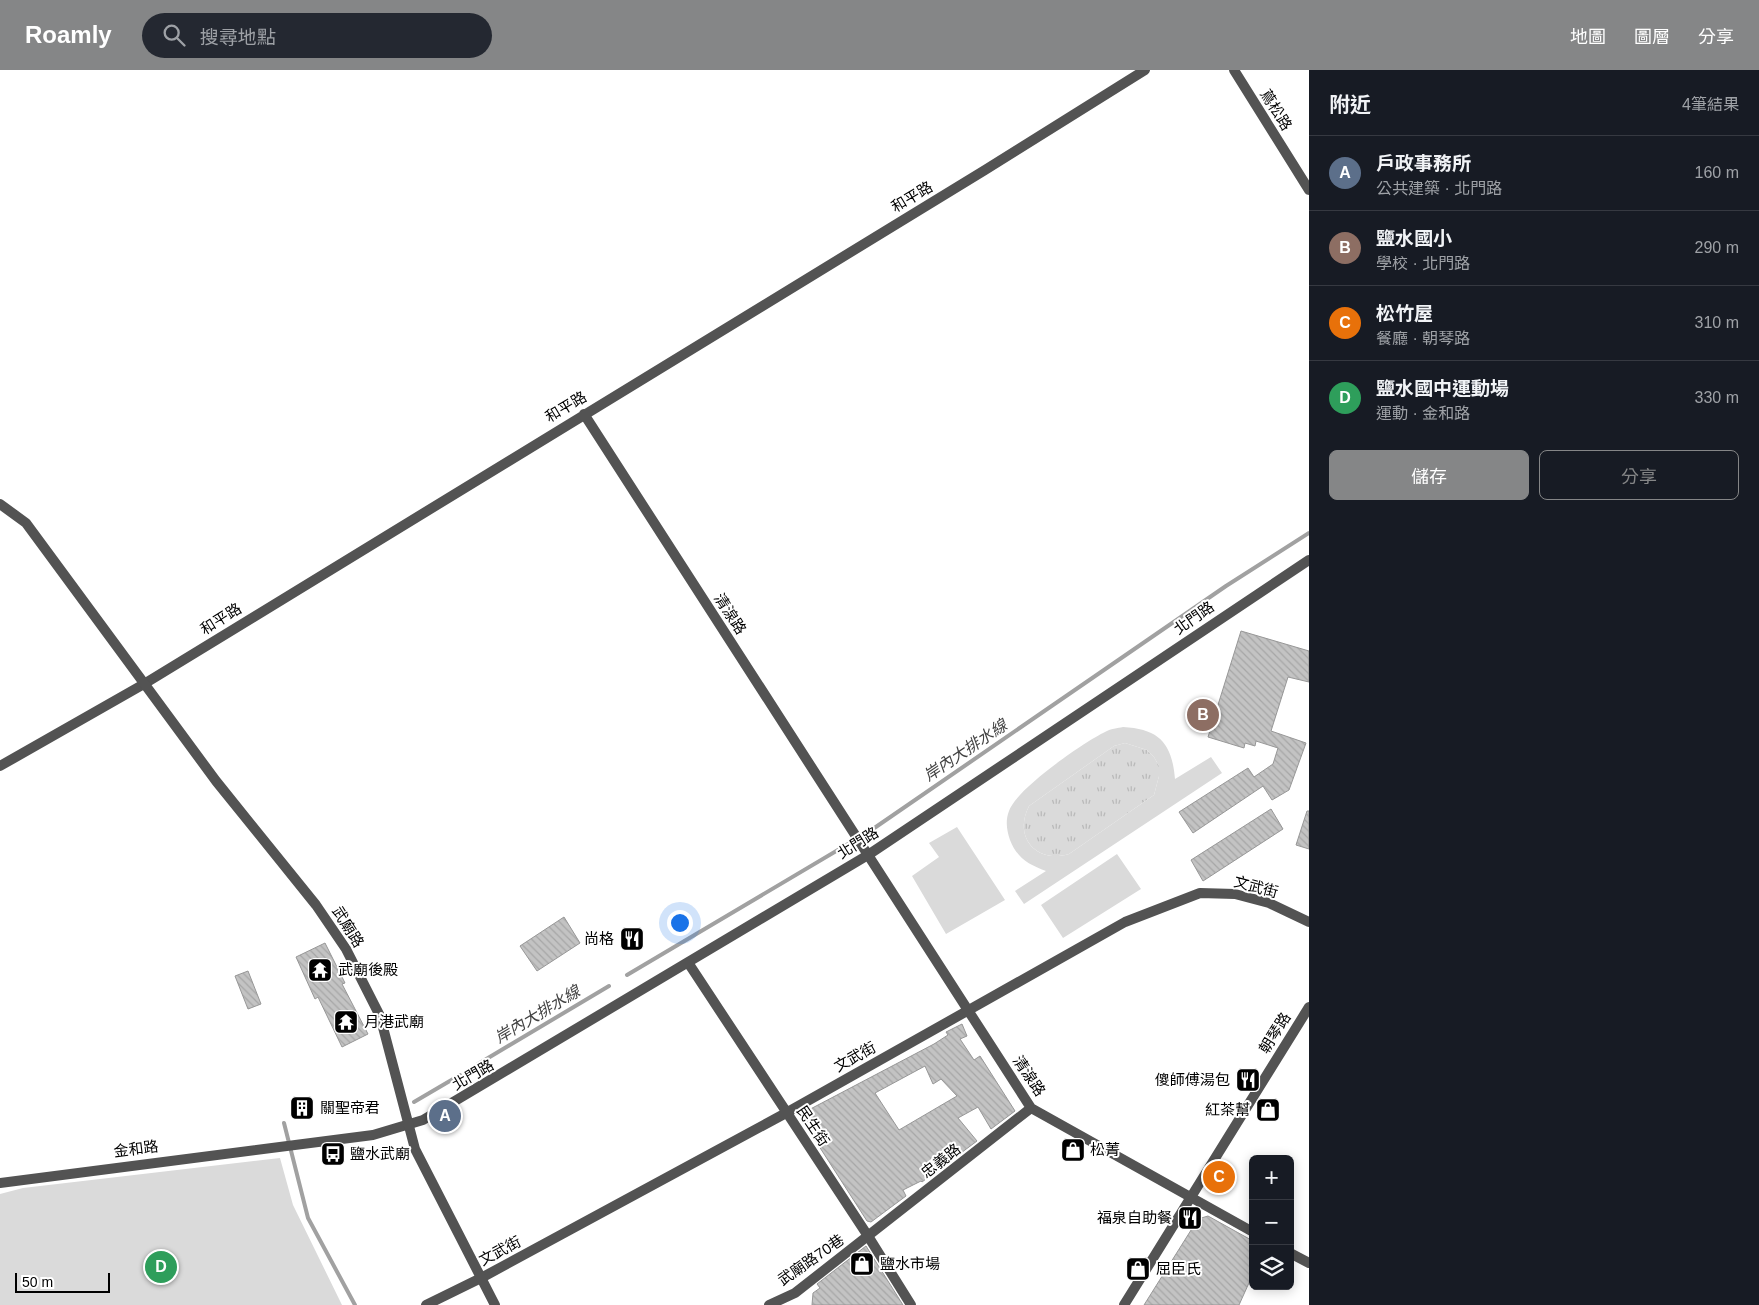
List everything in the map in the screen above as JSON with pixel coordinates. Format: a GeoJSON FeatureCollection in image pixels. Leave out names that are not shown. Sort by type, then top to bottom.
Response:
{"type":"FeatureCollection","features":[{"type":"Feature","properties":{"kind":"street","name":"和平路"},"geometry":{"type":"LineString","coordinates":[[0,766],[144,684],[969,180],[1145,70]]}},
{"type":"Feature","properties":{"kind":"street","name":"蔦松路"},"geometry":{"type":"LineString","coordinates":[[1234,70],[1309,190]]}},
{"type":"Feature","properties":{"kind":"street","name":"清湶路"},"geometry":{"type":"LineString","coordinates":[[584,414],[1031,1108],[1249,1230]]}},
{"type":"Feature","properties":{"kind":"street","name":"武廟路"},"geometry":{"type":"LineString","coordinates":[[0,504],[26,523],[216,781],[316,904],[346,950],[380,1016],[401,1090],[407,1127],[415,1149],[494,1305]]}},
{"type":"Feature","properties":{"kind":"street","name":"北門路"},"geometry":{"type":"LineString","coordinates":[[407,1127],[480,1088],[689,964],[866,852],[1309,560]]}},
{"type":"Feature","properties":{"kind":"street","name":"文武街"},"geometry":{"type":"LineString","coordinates":[[426,1305],[481,1278],[969,1012],[1125,922],[1200,894],[1242,896],[1269,903],[1309,922]]}},
{"type":"Feature","properties":{"kind":"street","name":"民生街"},"geometry":{"type":"LineString","coordinates":[[689,964],[868,1236],[911,1305]]}},
{"type":"Feature","properties":{"kind":"street","name":"朝琴路"},"geometry":{"type":"LineString","coordinates":[[1124,1305],[1309,1007]]}},
{"type":"Feature","properties":{"kind":"street","name":"忠義路"},"geometry":{"type":"LineString","coordinates":[[868,1236],[1031,1108]]}},
{"type":"Feature","properties":{"kind":"street","name":"金和路"},"geometry":{"type":"LineString","coordinates":[[0,1183],[381,1133],[407,1127]]}},
{"type":"Feature","properties":{"kind":"street","name":"武廟路70巷"},"geometry":{"type":"LineString","coordinates":[[768,1305],[795,1293],[868,1236]]}},
{"type":"Feature","properties":{"kind":"street"},"geometry":{"type":"LineString","coordinates":[[1294,1255],[1309,1263]]}},
{"type":"Feature","properties":{"kind":"green space"},"geometry":{"type":"Polygon","coordinates":[[[1123,727],[1146,731],[1162,741],[1171,756],[1175,779],[1211,757],[1222,773],[1024,904],[1015,891],[1046,871],[1024,860],[1013,846],[1009,837],[1007,818],[1014,802],[1037,779],[1067,756],[1095,737],[1109,730],[1123,727]],[[1125,743],[1114,746],[1029,806],[1024,828],[1026,837],[1031,845],[1047,855],[1069,854],[1154,795],[1159,776],[1159,766],[1147,750],[1125,743]]]}},
{"type":"Feature","properties":{"kind":"green space"},"geometry":{"type":"Polygon","coordinates":[[[1125,743],[1147,750],[1154,757],[1159,766],[1159,776],[1154,795],[1069,854],[1047,855],[1031,845],[1026,837],[1024,828],[1029,806],[1114,746],[1125,743]]]}},
{"type":"Feature","properties":{"kind":"green space"},"geometry":{"type":"Polygon","coordinates":[[[957,827],[1005,900],[946,934],[912,876],[939,857],[929,843],[957,827]]]}},
{"type":"Feature","properties":{"kind":"green space"},"geometry":{"type":"Polygon","coordinates":[[[1117,854],[1141,889],[1063,938],[1041,905],[1117,854]]]}},
{"type":"Feature","properties":{"kind":"green space"},"geometry":{"type":"Polygon","coordinates":[[[280,1158],[293,1205],[342,1305],[0,1305],[0,1194],[23,1188],[280,1158]]]}},
{"type":"Feature","properties":{"kind":"building"},"geometry":{"type":"Polygon","coordinates":[[[1241,631],[1309,651],[1309,682],[1288,677],[1271,731],[1306,743],[1289,790],[1272,800],[1263,786],[1193,833],[1179,812],[1248,768],[1254,777],[1273,764],[1278,748],[1256,741],[1255,746],[1245,743],[1244,748],[1208,737],[1241,631]]]}},
{"type":"Feature","properties":{"kind":"building"},"geometry":{"type":"Polygon","coordinates":[[[1271,809],[1283,829],[1203,881],[1191,860],[1271,809]]]}},
{"type":"Feature","properties":{"kind":"building"},"geometry":{"type":"Polygon","coordinates":[[[1307,811],[1309,811],[1309,849],[1296,845],[1307,811]]]}},
{"type":"Feature","properties":{"kind":"building"},"geometry":{"type":"Polygon","coordinates":[[[564,917],[580,943],[537,971],[520,946],[564,917]]]}},
{"type":"Feature","properties":{"kind":"building"},"geometry":{"type":"Polygon","coordinates":[[[325,943],[345,983],[342,984],[368,1034],[342,1047],[318,997],[315,999],[296,957],[325,943]]]}},
{"type":"Feature","properties":{"kind":"building"},"geometry":{"type":"Polygon","coordinates":[[[248,971],[261,1004],[248,1009],[235,976],[248,971]]]}},
{"type":"Feature","properties":{"kind":"building"},"geometry":{"type":"Polygon","coordinates":[[[962,1024],[967,1036],[960,1039],[974,1060],[980,1056],[1015,1111],[991,1129],[978,1107],[958,1118],[977,1141],[922,1182],[903,1190],[906,1196],[871,1222],[867,1221],[799,1115],[934,1044],[948,1035],[946,1032],[962,1024]],[[925,1066],[875,1093],[899,1130],[957,1096],[941,1079],[933,1084],[925,1066]]]}},
{"type":"Feature","properties":{"kind":"building"},"geometry":{"type":"Polygon","coordinates":[[[1208,1216],[1249,1239],[1249,1283],[1239,1305],[1144,1305],[1198,1219],[1208,1216]]]}},
{"type":"Feature","properties":{"kind":"building","name":"鹽水市場"},"geometry":{"type":"Polygon","coordinates":[[[866,1246],[903,1305],[812,1305],[813,1293],[820,1288],[817,1284],[866,1246]]]}},
{"type":"Feature","properties":{"kind":"waterway","name":"岸內大排水線"},"geometry":{"type":"LineString","coordinates":[[627,975],[870,831],[1226,586],[1309,533]]}},
{"type":"Feature","properties":{"kind":"waterway","name":"岸內大排水線"},"geometry":{"type":"LineString","coordinates":[[478,1064],[609,986]]}},
{"type":"Feature","properties":{"kind":"waterway","name":"岸內大排水線"},"geometry":{"type":"LineString","coordinates":[[414,1102],[460,1075]]}},
{"type":"Feature","properties":{"kind":"waterway","name":"岸內大排水線"},"geometry":{"type":"LineString","coordinates":[[284,1123],[308,1218],[355,1305]]}},
{"type":"Feature","properties":{"kind":"place","name":"鹽水國小"},"geometry":{"type":"Point","coordinates":[1203,715]}},
{"type":"Feature","properties":{"kind":"place","name":"尚格"},"geometry":{"type":"Point","coordinates":[632,939]}},
{"type":"Feature","properties":{"kind":"place","name":"武廟後殿"},"geometry":{"type":"Point","coordinates":[320,970]}},
{"type":"Feature","properties":{"kind":"place","name":"月港武廟"},"geometry":{"type":"Point","coordinates":[346,1022]}},
{"type":"Feature","properties":{"kind":"place","name":"傻師傅湯包"},"geometry":{"type":"Point","coordinates":[1248,1080]}},
{"type":"Feature","properties":{"kind":"place","name":"關聖帝君"},"geometry":{"type":"Point","coordinates":[302,1108]}},
{"type":"Feature","properties":{"kind":"place","name":"紅茶幫"},"geometry":{"type":"Point","coordinates":[1268,1110]}},
{"type":"Feature","properties":{"kind":"place","name":"戶政事務所"},"geometry":{"type":"Point","coordinates":[445,1116]}},
{"type":"Feature","properties":{"kind":"place","name":"松菁"},"geometry":{"type":"Point","coordinates":[1073,1150]}},
{"type":"Feature","properties":{"kind":"place","name":"鹽水武廟"},"geometry":{"type":"Point","coordinates":[333,1154]}},
{"type":"Feature","properties":{"kind":"place","name":"松竹屋"},"geometry":{"type":"Point","coordinates":[1219,1177]}},
{"type":"Feature","properties":{"kind":"place","name":"福泉自助餐"},"geometry":{"type":"Point","coordinates":[1190,1218]}},
{"type":"Feature","properties":{"kind":"place","name":"鹽水市場"},"geometry":{"type":"Point","coordinates":[862,1264]}},
{"type":"Feature","properties":{"kind":"place","name":"鹽水國中運動場"},"geometry":{"type":"Point","coordinates":[161,1267]}},
{"type":"Feature","properties":{"kind":"place","name":"屈臣氏"},"geometry":{"type":"Point","coordinates":[1138,1269]}}]}
